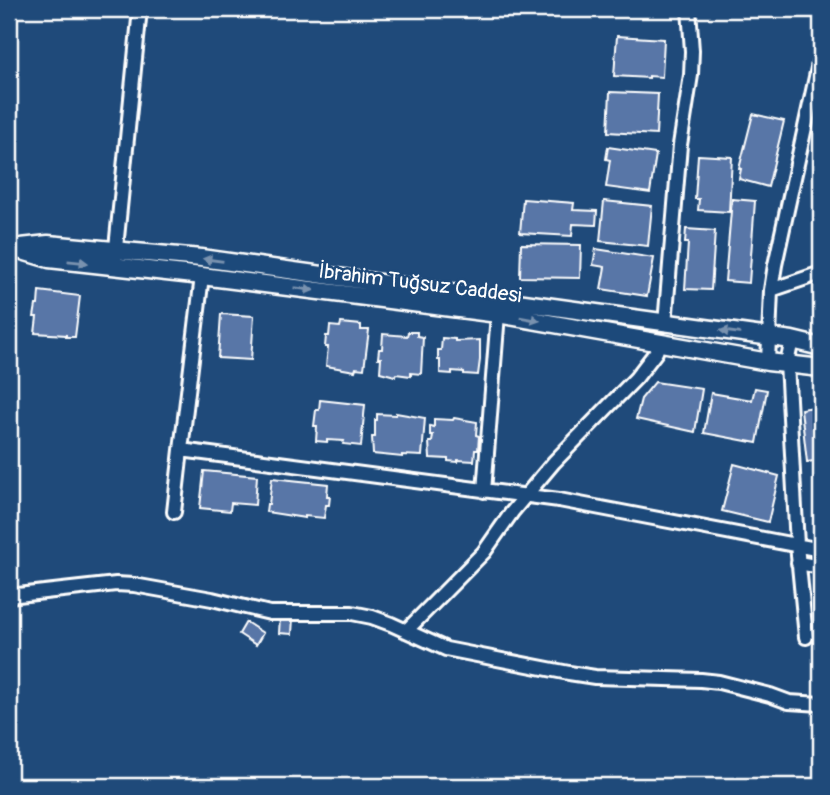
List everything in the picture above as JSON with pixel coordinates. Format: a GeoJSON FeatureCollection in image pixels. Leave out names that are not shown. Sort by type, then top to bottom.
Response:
{"type":"FeatureCollection","features":[{"type":"Feature","properties":{"kind":"street"},"geometry":{"type":"LineString","coordinates":[[115,258],[139,9]]}},
{"type":"Feature","properties":{"kind":"street"},"geometry":{"type":"LineString","coordinates":[[665,324],[680,145],[691,75],[689,9]]}},
{"type":"Feature","properties":{"kind":"street"},"geometry":{"type":"LineString","coordinates":[[768,362],[771,290],[821,54]]}},
{"type":"Feature","properties":{"kind":"street","name":"İbrahim Tuğsuz Caddesi"},"geometry":{"type":"LineString","coordinates":[[10,248],[49,258],[201,258],[821,346]]}},
{"type":"Feature","properties":{"kind":"street","name":"İbrahim Tuğsuz Caddesi"},"geometry":{"type":"LineString","coordinates":[[115,258],[202,276],[498,314],[768,362],[821,368]]}},
{"type":"Feature","properties":{"kind":"street"},"geometry":{"type":"LineString","coordinates":[[771,290],[821,273]]}},
{"type":"Feature","properties":{"kind":"street"},"geometry":{"type":"LineString","coordinates":[[174,512],[202,276]]}},
{"type":"Feature","properties":{"kind":"street"},"geometry":{"type":"LineString","coordinates":[[484,491],[498,314]]}},
{"type":"Feature","properties":{"kind":"street"},"geometry":{"type":"LineString","coordinates":[[792,340],[787,363],[798,563],[806,636]]}},
{"type":"Feature","properties":{"kind":"street"},"geometry":{"type":"LineString","coordinates":[[406,631],[484,552],[525,496],[636,378],[656,352],[660,341]]}},
{"type":"Feature","properties":{"kind":"street"},"geometry":{"type":"LineString","coordinates":[[181,450],[559,500],[821,550]]}},
{"type":"Feature","properties":{"kind":"street"},"geometry":{"type":"LineString","coordinates":[[798,563],[821,567]]}},
{"type":"Feature","properties":{"kind":"street"},"geometry":{"type":"LineString","coordinates":[[9,596],[116,584],[212,599],[270,613],[352,613],[372,617],[464,654],[595,677],[719,682],[789,702],[821,704]]}},
{"type":"Feature","properties":{"kind":"building"},"geometry":{"type":"Polygon","coordinates":[[[617,36],[664,39],[662,77],[614,76],[617,36]]]}},
{"type":"Feature","properties":{"kind":"building"},"geometry":{"type":"Polygon","coordinates":[[[610,92],[658,94],[656,135],[608,132],[610,92]]]}},
{"type":"Feature","properties":{"kind":"building"},"geometry":{"type":"Polygon","coordinates":[[[753,114],[784,121],[768,187],[739,179],[739,169],[753,114]]]}},
{"type":"Feature","properties":{"kind":"building"},"geometry":{"type":"Polygon","coordinates":[[[608,147],[656,154],[650,193],[606,187],[610,160],[606,159],[608,147]]]}},
{"type":"Feature","properties":{"kind":"building"},"geometry":{"type":"Polygon","coordinates":[[[698,155],[732,157],[729,212],[698,210],[699,199],[695,199],[698,155]]]}},
{"type":"Feature","properties":{"kind":"building"},"geometry":{"type":"Polygon","coordinates":[[[523,199],[574,203],[573,210],[597,211],[596,225],[573,224],[572,236],[520,233],[523,199]]]}},
{"type":"Feature","properties":{"kind":"building"},"geometry":{"type":"Polygon","coordinates":[[[732,199],[755,201],[749,283],[725,281],[732,199]]]}},
{"type":"Feature","properties":{"kind":"building"},"geometry":{"type":"Polygon","coordinates":[[[604,201],[652,206],[648,246],[600,241],[604,201]]]}},
{"type":"Feature","properties":{"kind":"building"},"geometry":{"type":"Polygon","coordinates":[[[686,229],[715,231],[711,290],[685,289],[688,243],[685,243],[686,229]]]}},
{"type":"Feature","properties":{"kind":"building"},"geometry":{"type":"Polygon","coordinates":[[[521,244],[581,245],[580,278],[520,277],[521,244]]]}},
{"type":"Feature","properties":{"kind":"building"},"geometry":{"type":"Polygon","coordinates":[[[596,249],[654,258],[647,296],[601,289],[605,267],[593,265],[596,249]]]}},
{"type":"Feature","properties":{"kind":"building"},"geometry":{"type":"Polygon","coordinates":[[[39,291],[80,296],[75,337],[35,333],[37,317],[34,317],[39,291]]]}},
{"type":"Feature","properties":{"kind":"building"},"geometry":{"type":"Polygon","coordinates":[[[221,314],[254,316],[251,360],[218,358],[221,314]]]}},
{"type":"Feature","properties":{"kind":"building"},"geometry":{"type":"Polygon","coordinates":[[[341,323],[361,325],[361,330],[369,330],[364,369],[356,368],[355,371],[326,366],[326,336],[329,336],[330,326],[340,327],[341,323]]]}},
{"type":"Feature","properties":{"kind":"building"},"geometry":{"type":"Polygon","coordinates":[[[408,332],[417,332],[417,336],[423,337],[421,374],[395,376],[380,372],[381,358],[378,358],[383,334],[407,336],[408,332]]]}},
{"type":"Feature","properties":{"kind":"building"},"geometry":{"type":"Polygon","coordinates":[[[442,338],[455,341],[480,340],[478,375],[452,371],[452,374],[440,373],[438,350],[441,350],[442,338]]]}},
{"type":"Feature","properties":{"kind":"building"},"geometry":{"type":"Polygon","coordinates":[[[655,382],[702,389],[695,432],[636,419],[641,399],[655,382]]]}},
{"type":"Feature","properties":{"kind":"building"},"geometry":{"type":"Polygon","coordinates":[[[755,388],[767,390],[757,443],[704,433],[711,393],[752,400],[755,388]]]}},
{"type":"Feature","properties":{"kind":"building"},"geometry":{"type":"Polygon","coordinates":[[[320,400],[365,405],[361,446],[343,444],[344,441],[316,441],[317,426],[314,426],[320,400]]]}},
{"type":"Feature","properties":{"kind":"building"},"geometry":{"type":"Polygon","coordinates":[[[821,406],[821,460],[807,462],[801,409],[821,406]]]}},
{"type":"Feature","properties":{"kind":"building"},"geometry":{"type":"Polygon","coordinates":[[[396,413],[425,418],[422,456],[373,454],[372,437],[375,437],[377,414],[396,413]]]}},
{"type":"Feature","properties":{"kind":"building"},"geometry":{"type":"Polygon","coordinates":[[[454,418],[477,422],[478,450],[475,450],[474,461],[430,458],[429,442],[432,442],[433,435],[430,435],[430,426],[434,427],[434,419],[454,418]]]}},
{"type":"Feature","properties":{"kind":"building"},"geometry":{"type":"Polygon","coordinates":[[[734,464],[779,476],[768,522],[722,511],[734,464]]]}},
{"type":"Feature","properties":{"kind":"building"},"geometry":{"type":"Polygon","coordinates":[[[204,471],[257,476],[255,505],[231,503],[230,511],[200,508],[204,471]]]}},
{"type":"Feature","properties":{"kind":"building"},"geometry":{"type":"Polygon","coordinates":[[[272,478],[328,484],[329,505],[326,505],[324,518],[266,512],[272,478]]]}},
{"type":"Feature","properties":{"kind":"building"},"geometry":{"type":"Polygon","coordinates":[[[280,617],[293,618],[292,634],[279,633],[280,617]]]}},
{"type":"Feature","properties":{"kind":"building"},"geometry":{"type":"Polygon","coordinates":[[[246,622],[263,633],[256,645],[239,634],[246,622]]]}}]}
